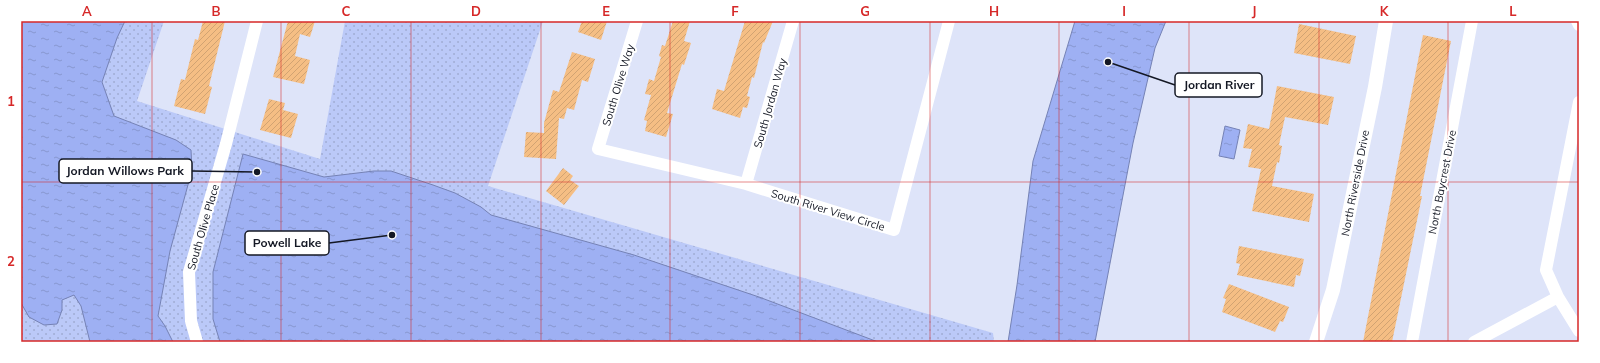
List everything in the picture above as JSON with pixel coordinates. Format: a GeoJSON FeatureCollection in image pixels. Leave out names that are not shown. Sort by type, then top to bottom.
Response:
{"type":"FeatureCollection","features":[{"type":"Feature","properties":{"kind":"street","name":"South Olive Place"},"geometry":{"type":"LineString","coordinates":[[197,342],[191,320],[189,272],[226,144],[257,21]]}},
{"type":"Feature","properties":{"kind":"street","name":"South Olive Way"},"geometry":{"type":"LineString","coordinates":[[598,148],[637,21]]}},
{"type":"Feature","properties":{"kind":"street","name":"South Jordan Way"},"geometry":{"type":"LineString","coordinates":[[746,184],[793,21]]}},
{"type":"Feature","properties":{"kind":"street","name":"South River View Circle"},"geometry":{"type":"LineString","coordinates":[[598,148],[746,184],[894,230],[949,21]]}},
{"type":"Feature","properties":{"kind":"street","name":"North Riverside Drive"},"geometry":{"type":"LineString","coordinates":[[1316,342],[1333,290],[1373,94],[1386,21]]}},
{"type":"Feature","properties":{"kind":"street","name":"North Baycrest Drive"},"geometry":{"type":"LineString","coordinates":[[1412,342],[1472,21]]}},
{"type":"Feature","properties":{"kind":"street"},"geometry":{"type":"LineString","coordinates":[[1577,21],[1579,25]]}},
{"type":"Feature","properties":{"kind":"street"},"geometry":{"type":"LineString","coordinates":[[1579,102],[1546,270],[1558,297],[1579,331]]}},
{"type":"Feature","properties":{"kind":"street"},"geometry":{"type":"LineString","coordinates":[[1474,342],[1558,297]]}},
{"type":"Feature","properties":{"kind":"shaded area"},"geometry":{"type":"Polygon","coordinates":[[[21,21],[164,21],[137,101],[320,159],[345,21],[543,21],[488,186],[993,333],[994,342],[21,342],[21,21]]]}},
{"type":"Feature","properties":{"kind":"water"},"geometry":{"type":"Polygon","coordinates":[[[21,21],[125,21],[117,38],[102,82],[114,116],[176,140],[191,150],[192,170],[170,251],[158,316],[173,342],[90,342],[81,306],[74,295],[62,300],[62,310],[57,324],[44,325],[29,317],[21,303],[21,21]]]}},
{"type":"Feature","properties":{"kind":"water"},"geometry":{"type":"Polygon","coordinates":[[[1075,21],[1166,21],[1155,48],[1133,143],[1095,342],[1008,342],[1033,161],[1075,21]]]}},
{"type":"Feature","properties":{"kind":"water"},"geometry":{"type":"Polygon","coordinates":[[[1225,126],[1240,130],[1234,159],[1219,156],[1225,126]]]}},
{"type":"Feature","properties":{"kind":"water"},"geometry":{"type":"Polygon","coordinates":[[[243,154],[324,177],[374,171],[391,171],[455,193],[481,207],[491,215],[634,255],[759,297],[878,342],[220,342],[213,319],[213,272],[243,154]]]}},
{"type":"Feature","properties":{"kind":"building"},"geometry":{"type":"Polygon","coordinates":[[[203,21],[225,21],[209,86],[212,87],[205,114],[174,106],[181,79],[185,80],[195,39],[198,40],[203,21]]]}},
{"type":"Feature","properties":{"kind":"building"},"geometry":{"type":"Polygon","coordinates":[[[288,21],[315,21],[310,37],[300,34],[295,56],[310,60],[304,84],[273,77],[288,21]]]}},
{"type":"Feature","properties":{"kind":"building"},"geometry":{"type":"Polygon","coordinates":[[[582,21],[607,21],[601,40],[578,32],[582,21]]]}},
{"type":"Feature","properties":{"kind":"building"},"geometry":{"type":"Polygon","coordinates":[[[673,21],[690,21],[684,41],[691,43],[684,65],[682,64],[667,113],[673,114],[666,137],[645,131],[647,121],[644,120],[651,95],[645,94],[649,79],[654,81],[661,57],[659,56],[662,45],[665,46],[673,21]]]}},
{"type":"Feature","properties":{"kind":"building"},"geometry":{"type":"Polygon","coordinates":[[[745,21],[773,21],[764,43],[763,42],[754,78],[752,77],[747,96],[750,97],[747,108],[743,107],[740,118],[712,109],[717,89],[724,91],[745,21]]]}},
{"type":"Feature","properties":{"kind":"building"},"geometry":{"type":"Polygon","coordinates":[[[1299,24],[1356,36],[1350,64],[1294,53],[1299,24]]]}},
{"type":"Feature","properties":{"kind":"building"},"geometry":{"type":"Polygon","coordinates":[[[1423,35],[1451,41],[1420,196],[1422,196],[1392,342],[1363,342],[1423,35]]]}},
{"type":"Feature","properties":{"kind":"building"},"geometry":{"type":"Polygon","coordinates":[[[572,52],[595,59],[588,82],[582,80],[574,110],[567,108],[564,119],[559,118],[556,159],[524,157],[526,132],[544,133],[544,123],[553,90],[559,92],[572,52]]]}},
{"type":"Feature","properties":{"kind":"building"},"geometry":{"type":"Polygon","coordinates":[[[1277,86],[1334,97],[1328,125],[1285,117],[1279,145],[1282,146],[1279,163],[1277,162],[1272,186],[1314,194],[1309,222],[1252,211],[1261,169],[1248,167],[1252,149],[1243,148],[1248,124],[1269,129],[1277,86]]]}},
{"type":"Feature","properties":{"kind":"building"},"geometry":{"type":"Polygon","coordinates":[[[269,99],[285,103],[283,110],[298,114],[291,138],[260,130],[269,99]]]}},
{"type":"Feature","properties":{"kind":"building"},"geometry":{"type":"Polygon","coordinates":[[[563,168],[573,176],[570,180],[579,186],[564,205],[546,191],[563,168]]]}},
{"type":"Feature","properties":{"kind":"building"},"geometry":{"type":"Polygon","coordinates":[[[1239,246],[1304,259],[1300,276],[1296,275],[1294,287],[1237,275],[1240,264],[1236,263],[1239,246]]]}},
{"type":"Feature","properties":{"kind":"building"},"geometry":{"type":"Polygon","coordinates":[[[1229,284],[1289,307],[1283,322],[1280,321],[1275,332],[1222,312],[1226,299],[1223,298],[1229,284]]]}},
{"type":"Feature","properties":{"kind":"place","name":"Jordan River"},"geometry":{"type":"Point","coordinates":[1108,62]}},
{"type":"Feature","properties":{"kind":"place","name":"Jordan Willows Park"},"geometry":{"type":"Point","coordinates":[257,172]}},
{"type":"Feature","properties":{"kind":"place","name":"Powell Lake"},"geometry":{"type":"Point","coordinates":[392,235]}}]}
